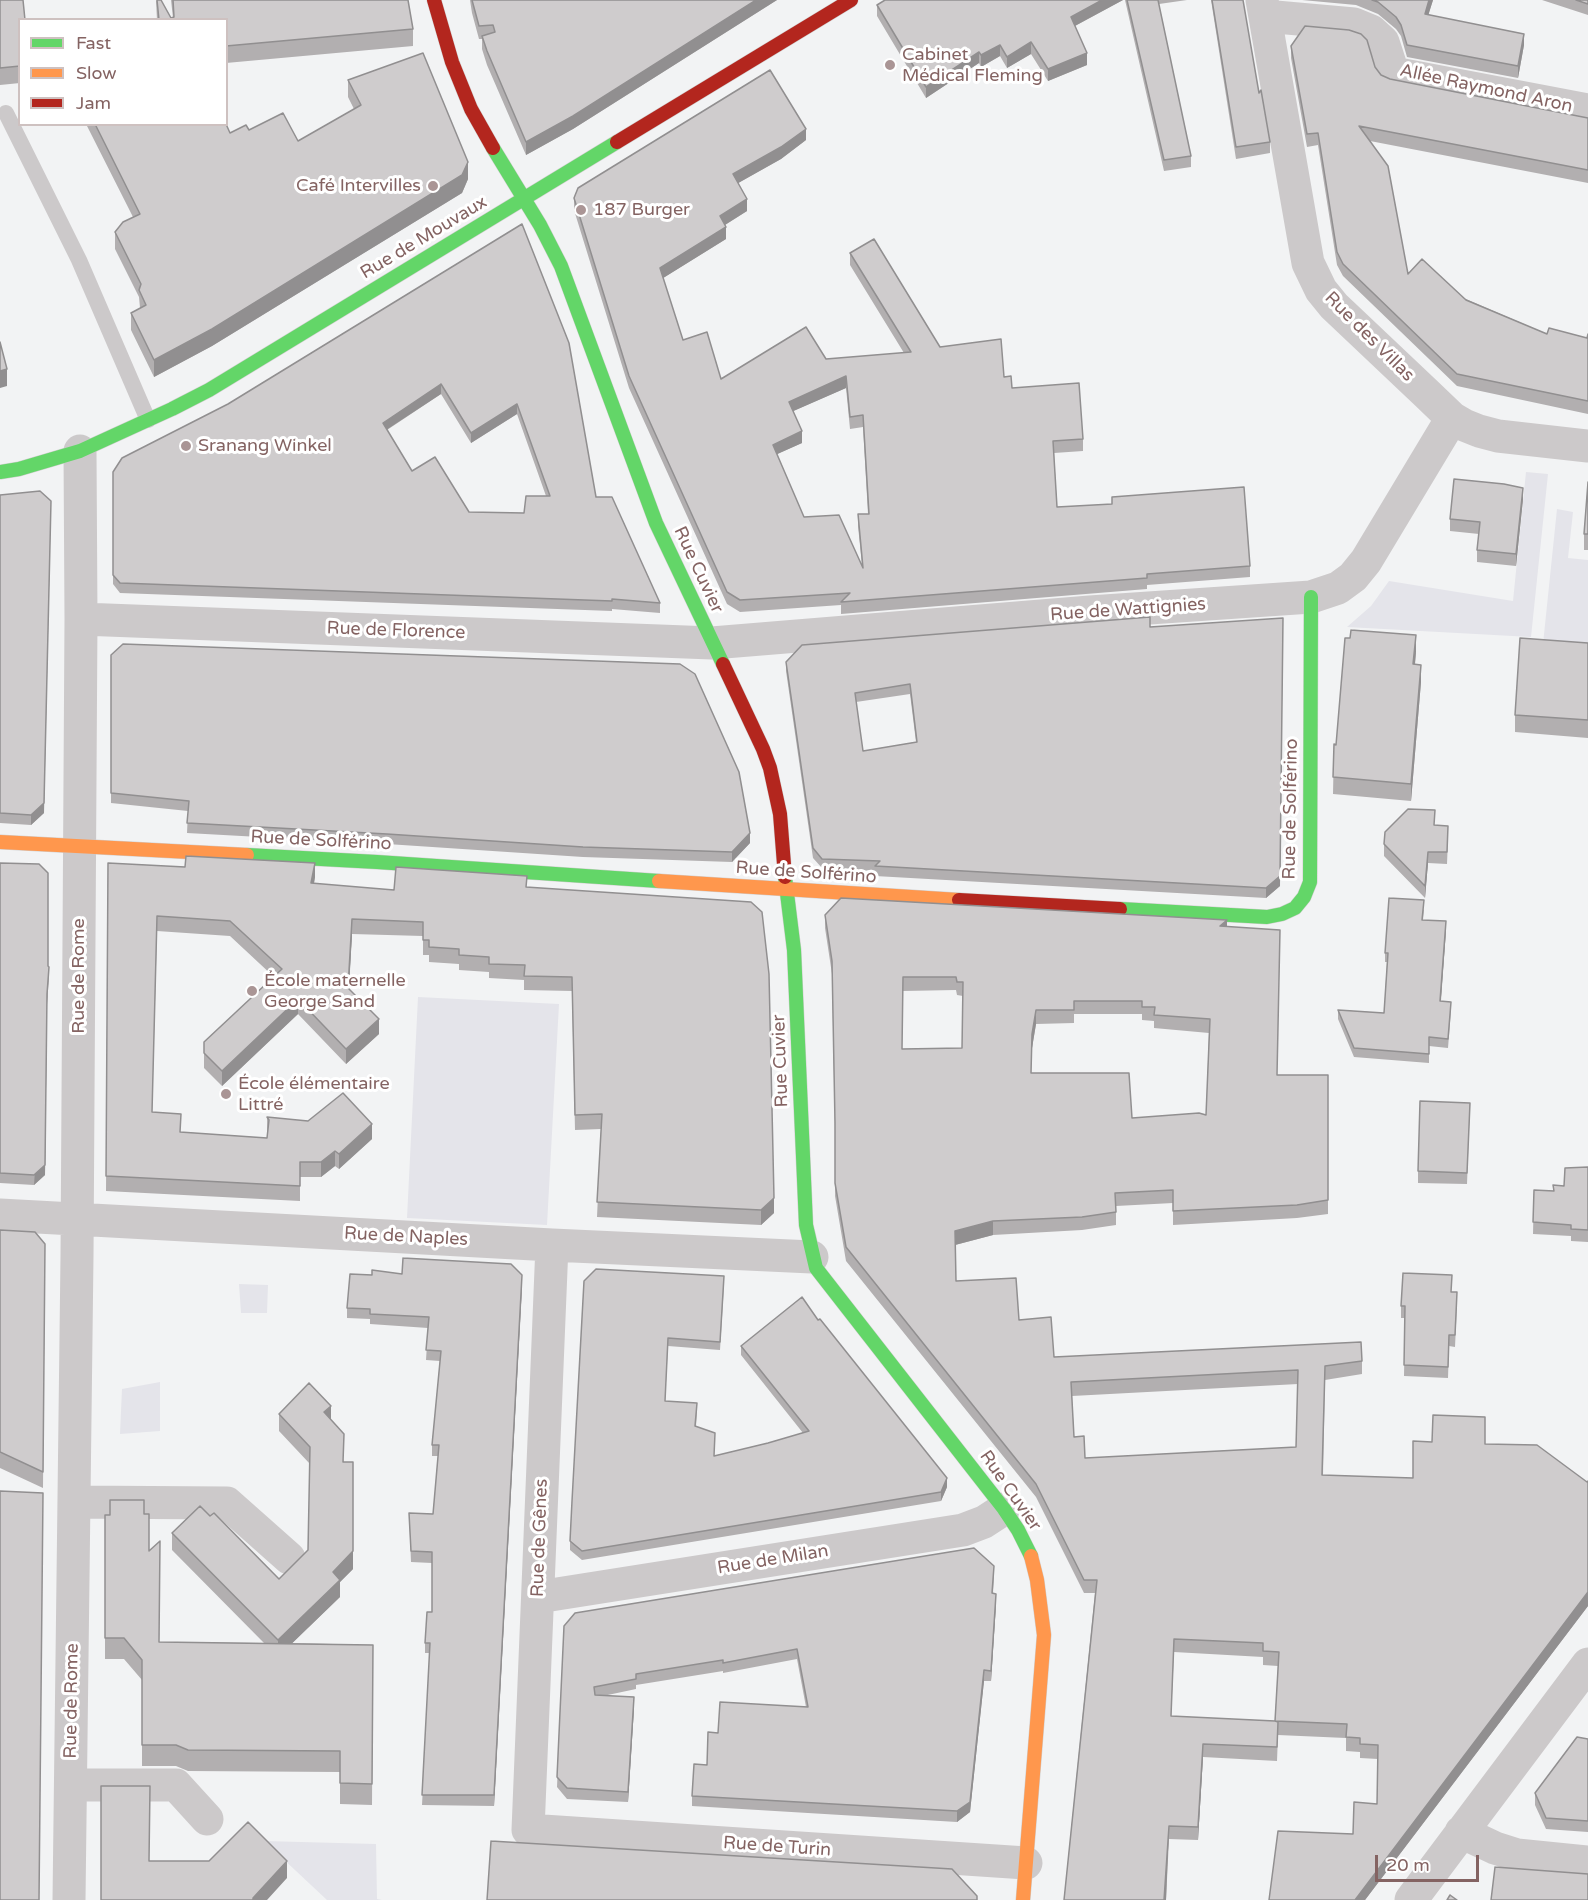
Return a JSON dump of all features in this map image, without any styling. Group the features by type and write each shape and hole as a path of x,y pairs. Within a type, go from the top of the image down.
{"street":[{"name":"Rue Cuvier","path":"434,0 452,62 471,108 540,225 561,266 656,523 770,768 780,814 796,982 806,1225 816,1268 1004,1509 1030,1554 1037,1580 1044,1635 1023,1900"},
{"name":"Rue de Mouvaux","path":"0,472 19,469 80,451 209,390 851,0"},
{"name":"Allée Raymond Aron","path":"1264,8 1354,24 1371,31 1383,42 1393,73 1588,110"},
{"name":"Rue des Villas","path":"1264,8 1308,263 1314,278 1334,306 1452,418 1479,431 1498,436 1588,446"},
{"name":"Rue de Wattignies","path":"712,643 1078,613 1311,597 1338,588 1353,577 1366,561 1452,418"},
{"name":"Rue de Rome","path":"69,1900 77,1219 66,846 81,619 80,451"},
{"name":"Rue de Solférino","path":"0,842 376,862 786,890 1256,917 1282,914 1295,908 1304,897 1310,882 1311,597"},
{"name":"Rue de Florence","path":"81,619 712,643"},
{"name":"Rue de Naples","path":"0,1215 812,1257"},
{"name":"Rue de Gênes","path":"528,1830 552,1245"},
{"path":"74,1502 227,1503 289,1558"},
{"name":"Rue de Milan","path":"538,1597 963,1530 984,1522 1004,1509"},
{"path":"1411,1900 1588,1664"},
{"path":"71,1785 176,1785 207,1819"},
{"name":"Rue de Turin","path":"528,1830 1026,1863"},
{"path":"1461,1832 1495,1848 1517,1855 1588,1862"}],"lane":[{"path":"6,113 79,260 148,420"}],"shaded area":[{"path":"1526,472 1548,474 1531,637 1347,627 1371,606 1389,581 1513,601"},
{"path":"1557,509 1573,512 1568,558 1588,560 1588,649 1543,644"},
{"path":"418,997 559,1004 547,1225 407,1218"},
{"path":"239,1284 268,1285 267,1313 241,1313"},
{"path":"160,1382 160,1431 120,1434 122,1389"},
{"path":"264,1841 376,1844 377,1899 382,1900 327,1900"}],"building":[{"path":"0,0 23,0 25,18 18,18 18,66 0,68"},
{"path":"157,0 161,0 171,18 159,18"},
{"path":"173,0 408,0 413,29 228,46 228,18 171,18 174,17"},
{"path":"472,0 756,0 573,116 526,142 482,36 495,32 493,25 479,26"},
{"path":"885,0 1102,0 1071,17 1087,53 1048,69 1031,42 1007,57 1000,45 981,55 979,52 926,87 877,5"},
{"path":"1127,0 1158,0 1191,156 1164,160"},
{"path":"1212,0 1243,0 1270,142 1236,147"},
{"path":"1372,0 1429,0 1425,14 1524,34 1518,66 1407,45 1396,17 1378,2"},
{"path":"1576,0 1588,0 1588,4"},
{"path":"1305,26 1349,30 1361,34 1367,40 1375,67 1381,75 1390,79 1588,118 1588,170 1359,126 1388,166 1408,274 1422,259 1466,300 1547,334 1549,328 1587,338 1588,334 1588,401 1457,374 1343,264 1337,252 1318,133 1307,134 1291,46"},
{"path":"423,53 468,162 462,175 212,329 154,360 131,313 146,305 139,290 141,284 115,232 123,222 140,214 96,126 227,126 230,133 246,125 249,130 283,113 298,141 361,105 348,80"},
{"path":"770,70 806,129 781,147 733,174 747,199 720,216 726,227 660,268 683,340 707,332 721,379 806,327 826,359 911,352 850,253 874,239 940,347 1001,339 1004,377 1011,376 1012,388 1079,383 1083,439 1053,441 1057,507 1112,504 1112,497 1244,487 1250,566 1147,574 1147,578 841,602 850,593 740,600 727,592 629,376 574,198 578,188","holes":["846,376 850,417 863,415 869,514 858,514 863,568 839,515 804,517 773,445 802,431 789,402"]},
{"path":"522,224 569,343 596,497 612,497 660,603 612,599 612,601 120,583 113,575 113,472 122,458 228,404","holes":["441,384 471,433 517,404 550,496 526,496 524,513 469,512 435,457 412,471 383,423"]},
{"path":"0,342 7,369 0,371"},
{"path":"1454,479 1523,488 1516,554 1477,550 1480,522 1450,519"},
{"path":"1588,482 1588,534 1584,534"},
{"path":"40,491 51,501 44,803 31,815 0,813 0,495"},
{"path":"1150,617 1150,627 1283,618 1280,876 1266,888 875,866 880,861 822,859 813,848 786,662 802,645","holes":["910,684 917,742 863,751 855,693"]},
{"path":"1351,630 1416,635 1413,664 1421,665 1411,784 1333,777 1334,744 1336,745 1345,638 1350,638"},
{"path":"1520,638 1588,643 1588,720 1515,715"},
{"path":"123,644 680,664 695,674 739,772 750,833 732,852 583,847 187,823 189,801 111,793 111,655"},
{"path":"1408,809 1435,810 1434,825 1448,826 1447,852 1428,852 1425,886 1384,844 1385,832"},
{"path":"186,856 315,863 311,883 394,890 396,867 527,876 526,887 751,902 762,912 769,974 774,1198 761,1210 597,1202 602,1114 575,1115 572,977 524,976 525,965 489,964 489,957 459,955 459,949 429,947 429,940 423,940 423,922 352,919 348,988 379,1019 346,1049 298,999 222,1071 204,1053 204,1042 282,969 230,921 157,916 152,1112 181,1114 180,1132 267,1138 269,1120 267,1117 308,1121 343,1093 372,1124 339,1154 335,1151 321,1162 300,1162 300,1186 106,1176 108,863 185,867"},
{"path":"0,863 39,864 48,873 49,967 45,1165 34,1175 0,1173"},
{"path":"841,898 1227,920 1220,926 1280,930 1277,1075 1328,1075 1328,1200 1297,1205 1173,1211 1173,1190 1115,1193 1116,1212 1082,1217 993,1221 955,1231 956,1281 1016,1278 1019,1320 1051,1317 1054,1357 1361,1342 1362,1361 1325,1366 1322,1475 1413,1478 1413,1441 1432,1442 1433,1415 1485,1417 1485,1444 1537,1445 1588,1481 1588,1592 1355,1900 1269,1900 1278,1831 1353,1834 1354,1802 1377,1804 1378,1745 1360,1744 1360,1738 1346,1737 1347,1724 1275,1721 1278,1722 1277,1747 1203,1744 1198,1827 1169,1826 1164,1900 1064,1900 1097,1580 1084,1580 1036,1484 846,1247 835,1183 832,961 825,915","holes":["903,977 956,977 957,982 963,982 962,1048 902,1049","1074,1001 1142,1001 1142,1007 1155,1007 1154,1015 1210,1019 1206,1115 1199,1113 1132,1118 1129,1073 1031,1073 1032,1034 1036,1010 1074,1010","1298,1370 1296,1447 1085,1458 1084,1436 1074,1437 1071,1382","1174,1639 1263,1643 1263,1651 1279,1652 1275,1721 1171,1716"]},
{"path":"1389,898 1424,900 1422,920 1446,921 1440,1001 1451,1002 1448,1039 1429,1037 1429,1054 1354,1048 1338,1010 1384,1013"},
{"path":"1420,1101 1470,1103 1467,1173 1418,1171"},
{"path":"1588,1167 1588,1230 1571,1229 1571,1225 1533,1222 1534,1190 1554,1191 1553,1185 1564,1186 1565,1168"},
{"path":"0,1230 35,1232 45,1244 43,1472 0,1452"},
{"path":"403,1258 511,1264 522,1275 494,1795 422,1795 430,1643 425,1643 427,1612 432,1612 432,1552 411,1551 409,1513 433,1514 439,1445 432,1445 441,1351 426,1350 429,1317 370,1314 370,1309 347,1308 350,1274 372,1275 372,1270 402,1274"},
{"path":"596,1269 724,1276 720,1342 668,1338 665,1401 697,1403 695,1426 715,1433 714,1456 809,1431 741,1346 802,1297 818,1320 820,1319 947,1478 941,1492 582,1551 570,1541 584,1281"},
{"path":"1403,1273 1452,1275 1451,1292 1457,1292 1455,1335 1449,1335 1448,1367 1404,1365 1405,1306 1401,1306"},
{"path":"309,1383 331,1406 324,1412 344,1434 343,1462 353,1462 353,1551 333,1572 340,1580 278,1640 172,1533 200,1506 210,1516 214,1513 279,1579 308,1550 310,1447 279,1414"},
{"path":"0,1491 43,1493 39,1900 0,1900"},
{"path":"110,1500 144,1500 144,1514 149,1514 149,1551 160,1541 159,1642 373,1645 372,1784 340,1783 340,1751 188,1750 176,1745 142,1745 142,1660 124,1638 105,1638 105,1515 110,1515"},
{"path":"974,1548 994,1566 992,1593 996,1594 991,1671 984,1670 970,1802 957,1811 692,1796 694,1764 707,1765 708,1732 718,1733 720,1702 808,1707 797,1649 723,1663 723,1660 636,1674 636,1679 594,1687 595,1695 634,1697 628,1792 567,1788 557,1777 564,1626 575,1613"},
{"path":"1577,1737 1588,1739 1588,1821 1546,1818 1535,1793"},
{"path":"101,1786 150,1786 149,1861 209,1861 248,1822 287,1861 253,1900 101,1900"},
{"path":"491,1841 952,1869 977,1896 977,1900 487,1900"},
{"path":"1495,1867 1588,1874 1588,1900 1491,1900"},
{"path":"1450,1895 1457,1900 1447,1900"}],"traffic: fast":[{"path":"0,472 19,469 80,451 209,390 617,142"},
{"path":"493,148 540,225 561,266 656,523 723,664"},
{"path":"1120,909 1267,917 1295,908 1304,897 1310,882 1311,597"},
{"path":"247,855 659,881"},
{"path":"785,877 794,950 806,1225 816,1268 1004,1509 1031,1556"}],"traffic: slow":[{"path":"0,842 247,855"},
{"path":"659,881 959,900"},
{"path":"1023,1900 1044,1635 1037,1580 1031,1556"}],"traffic: jam":[{"path":"434,0 452,62 471,109 493,148"},
{"path":"617,142 851,0"},
{"path":"723,664 770,768 780,814 785,877"},
{"path":"959,900 1120,909"}],"place":[{"name":"Cabinet Médical Fleming","path":"890,65"},
{"name":"Café Intervilles","path":"433,186"},
{"name":"187 Burger","path":"581,210"},
{"name":"Sranang Winkel","path":"186,446"},
{"name":"École maternelle George Sand","path":"252,991"},
{"name":"École élémentaire Littré","path":"226,1094"}]}
